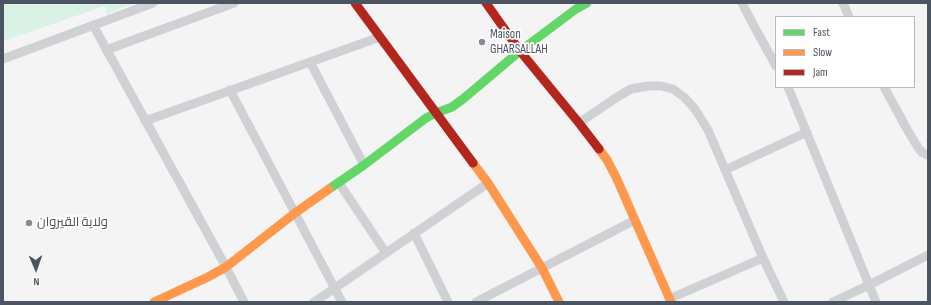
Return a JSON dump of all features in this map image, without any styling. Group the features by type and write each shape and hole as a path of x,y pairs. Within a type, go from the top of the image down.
{"street":[{"path":"3,59 154,3"},
{"path":"106,50 234,3"},
{"path":"355,3 488,183 542,268 559,302"},
{"path":"486,3 520,51 607,160 636,220 670,300 763,258"},
{"path":"154,302 226,267 295,213 364,165 426,118 452,107 520,51 576,9 587,3"},
{"path":"742,3 775,64"},
{"path":"843,3 849,16"},
{"path":"93,25 244,302"},
{"path":"145,121 380,37"},
{"path":"310,62 364,165"},
{"path":"579,123 614,99 631,90 648,86 661,86 673,89 685,98 695,109 708,130 763,258 784,302"},
{"path":"792,88 807,132 876,302"},
{"path":"885,88 919,149 928,155"},
{"path":"230,90 342,302"},
{"path":"725,170 807,132"},
{"path":"339,183 386,253"},
{"path":"314,302 488,183"},
{"path":"476,302 636,220"},
{"path":"414,233 448,302"},
{"path":"833,302 928,255"}],"green space":[{"path":"3,3 135,3 107,14 105,6 3,41"}],"traffic: fast":[{"path":"329,189 364,165 426,118 452,107 520,51 576,9 587,3"}],"traffic: slow":[{"path":"599,149 616,177 671,302"},
{"path":"473,163 488,183 542,268 559,302"},
{"path":"154,302 226,267 295,213 329,189"}],"traffic: jam":[{"path":"355,3 473,163"},
{"path":"486,3 520,51 599,149"}],"place":[{"name":"Maison GHARSALLAH","path":"482,42"},
{"name":"ولاية القيروان","path":"29,223"}]}
